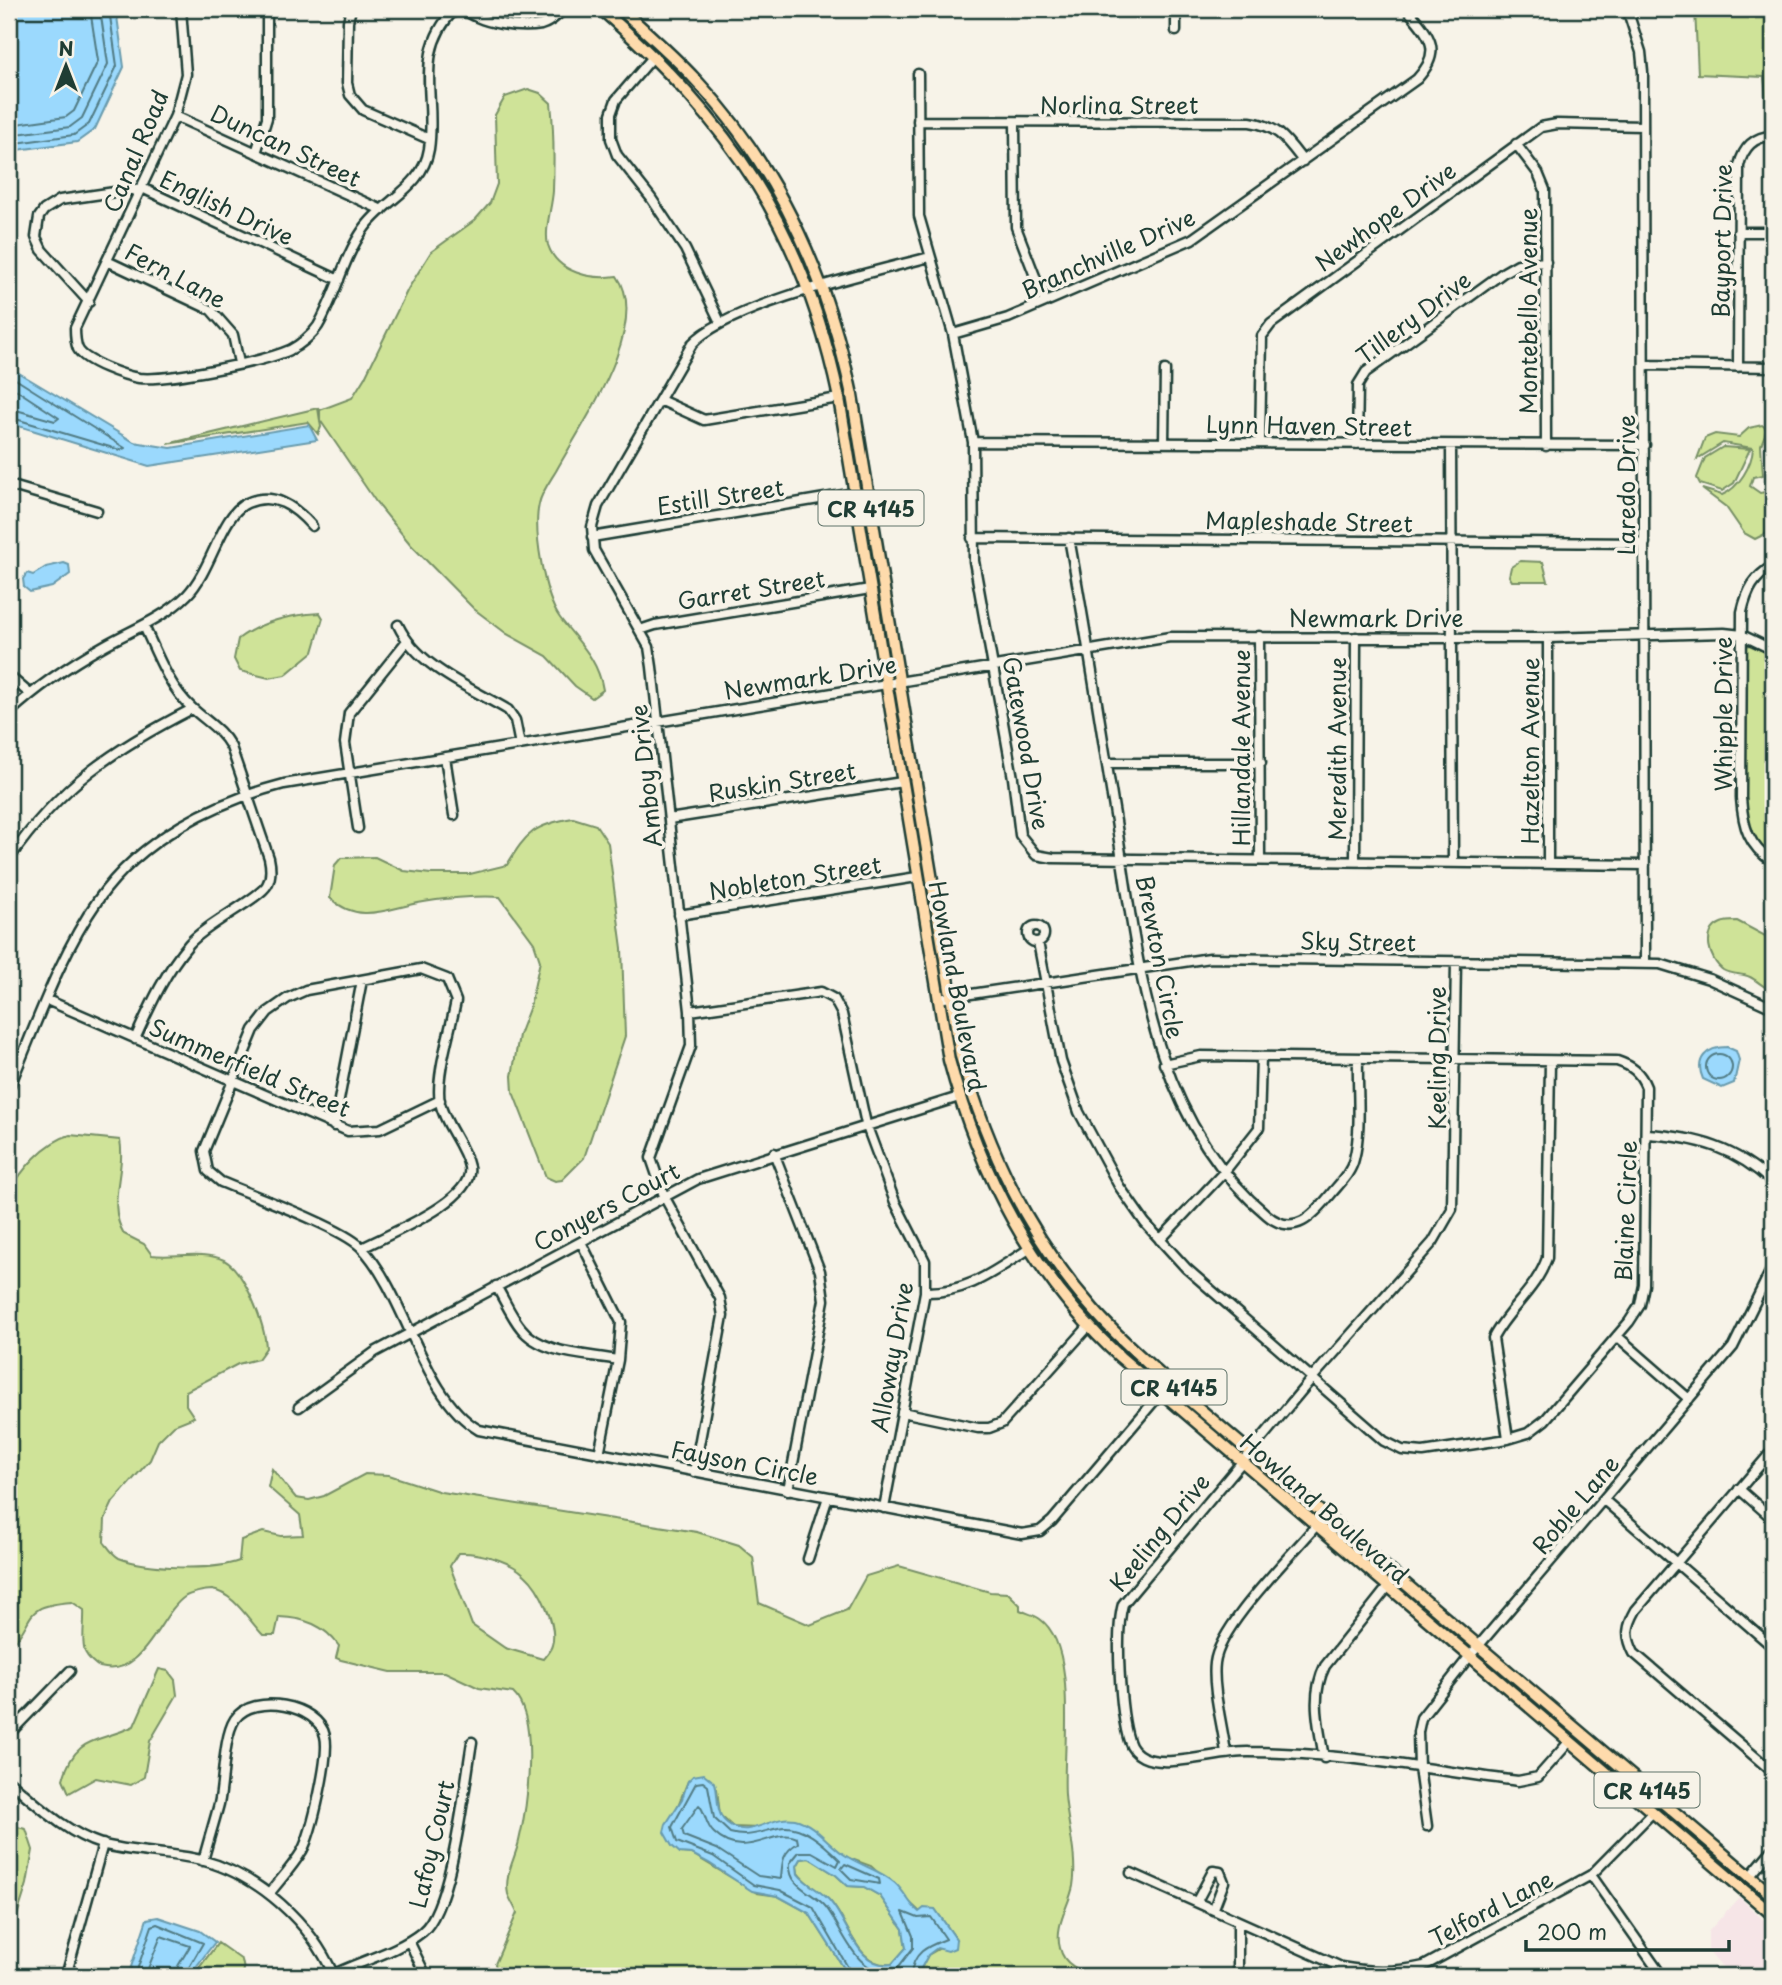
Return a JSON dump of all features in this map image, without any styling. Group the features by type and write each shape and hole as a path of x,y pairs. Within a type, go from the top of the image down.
{"main road":[{"name":"Howland Boulevard","path":"601,9 653,57 710,116 748,166 781,223 810,290 824,332 839,398 937,999 959,1097 979,1154 1029,1249 1088,1328 1161,1394 1773,1915"},
{"name":"Howland Boulevard","path":"621,9 695,78 753,149 794,218 824,286 842,345 852,394 951,997 972,1093 1001,1172 1042,1242 1093,1310 1169,1383 1773,1896"},
{"path":"1074,1309 1093,1310"},
{"path":"1088,1328 1114,1331"},
{"path":"1725,1875 1750,1876"}],"street":[{"name":"Canal Road","path":"181,9 186,74 175,116 75,328 79,350 115,371 142,378 171,377 276,355 301,343 317,327 363,230 417,178 424,165 429,139 429,55 441,24 455,9"},
{"path":"256,153 267,118 267,9"},
{"path":"351,9 348,20 347,83 350,95 363,110 429,139"},
{"path":"464,9 472,17 487,22 540,25 554,19 564,9"},
{"path":"1176,9 1176,31"},
{"name":"Branchville Drive","path":"953,334 1045,302 1192,239 1303,162 1417,79 1428,67 1433,53 1431,43 1406,9"},
{"name":"Laredo Drive","path":"1627,9 1641,52 1645,445 1645,963"},
{"path":"653,57 616,100 611,114 611,139 617,155 651,198 685,249 720,322"},
{"name":"Gatewood Drive","path":"918,74 919,216 953,334 973,442 972,538 1020,835 1026,846 1036,855 1053,859 1645,865"},
{"name":"Duncan Street","path":"175,116 382,210"},
{"name":"Norlina Street","path":"918,121 1259,123 1280,131 1303,162"},
{"path":"1015,122 1016,227 1045,302"},
{"name":"Newhope Drive","path":"1260,443 1262,336 1271,324 1541,127 1557,124 1642,126"},
{"name":"Bayport Drive","path":"1738,367 1739,166 1742,152 1753,142 1773,136"},
{"name":"Montebello Avenue","path":"1516,144 1538,173 1545,190 1546,446"},
{"name":"English Drive","path":"89,302 42,250 36,237 38,217 44,209 60,200 142,188 339,280"},
{"path":"1738,232 1773,232"},
{"path":"592,537 598,506 692,344 703,332 720,322 810,290 930,257"},
{"name":"Fern Lane","path":"107,261 211,310 233,335 239,363"},
{"name":"Tillery Drive","path":"1357,444 1358,385 1366,372 1504,272 1518,264 1546,262"},
{"path":"1644,365 1773,367"},
{"path":"1164,443 1166,370"},
{"path":"660,400 704,420 839,398"},
{"name":"Lynn Haven Street","path":"973,442 1645,445"},
{"path":"1451,446 1453,863"},
{"path":"9,485 97,511"},
{"name":"Estill Street","path":"592,537 855,493"},
{"path":"9,713 30,694 72,665 174,608 191,592 216,552 227,521 247,503 275,499 297,510 312,526"},
{"name":"Amboy Drive","path":"592,537 598,561 649,647 690,1011 691,1046 651,1158 664,1196 720,1298 723,1316 694,1472"},
{"name":"Mapleshade Street","path":"972,538 1645,543"},
{"name":"Brewton Circle","path":"1069,538 1148,1013 1164,1064 1190,1118 1225,1171 1268,1216 1281,1224 1294,1225 1307,1221 1351,1170 1357,1141 1358,1059"},
{"name":"Whipple Drive","path":"1773,566 1755,579 1746,593 1741,635 1742,822 1757,851 1773,862"},
{"name":"Garret Street","path":"640,630 655,625 870,589"},
{"path":"398,625 406,642 431,665 508,710 515,720 520,745"},
{"path":"135,1039 166,975 190,942 210,924 267,886 271,873 269,858 248,793 223,733 192,709 171,681 144,626"},
{"name":"Newmark Drive","path":"9,1088 77,936 98,900 116,878 181,825 248,793 348,772 1170,637 1548,638 1645,633 1741,635 1773,650"},
{"name":"Hillandale Avenue","path":"1259,636 1260,860"},
{"name":"Meredith Avenue","path":"1355,861 1356,636"},
{"name":"Hazelton Avenue","path":"1548,638 1548,864"},
{"path":"358,828 345,736 349,713 406,642"},
{"path":"9,676 30,694"},
{"path":"9,859 53,802 100,761 192,709"},
{"path":"445,757 454,815"},
{"path":"1107,763 1261,763"},
{"name":"Ruskin Street","path":"669,819 902,782"},
{"name":"Nobleton Street","path":"679,915 917,877"},
{"name":"Blaine Circle","path":"1038,942 1061,1061 1079,1112 1119,1186 1185,1268 1384,1441 1402,1450 1423,1452 1508,1440 1528,1433 1545,1420 1640,1305 1644,1285 1646,1087 1641,1075 1630,1065 1617,1061 1201,1056 1164,1064"},
{"name":"Sky Street","path":"937,999 1210,958 1645,963 1674,968 1709,979 1773,1008"},
{"name":"Keeling Drive","path":"1456,962 1452,1209 1433,1242 1313,1377 1133,1589 1118,1621 1126,1726 1135,1751 1152,1760 1247,1752 1324,1758 1518,1781 1531,1779 1546,1771 1570,1741"},
{"name":"Fayson Circle","path":"362,1248 447,1203 460,1193 469,1179 468,1167 445,1119 440,1100 456,1001 447,979 421,969 306,990 268,1012 254,1030 204,1151 208,1171 221,1182 337,1232 362,1248 452,1409 465,1422 496,1435 1022,1534 1040,1531 1052,1521 1161,1394"},
{"path":"334,1126 362,980"},
{"name":"Alloway Drive","path":"690,1011 821,992 834,999 842,1014 866,1124 895,1202 925,1261 925,1292 884,1508"},
{"name":"Summerfield Street","path":"47,1000 334,1126 361,1132 380,1129 440,1100"},
{"path":"1160,1240 1225,1171 1259,1128 1261,1057"},
{"path":"1508,1440 1493,1338 1500,1325 1540,1277 1547,1258 1550,1061"},
{"name":"Conyers Court","path":"299,1407 375,1352 698,1179 866,1124 959,1097"},
{"path":"1647,1134 1703,1141 1729,1150 1754,1165 1773,1183"},
{"path":"774,1153 820,1271 824,1291 788,1490"},
{"path":"580,1242 621,1322 618,1360 599,1454"},
{"path":"925,1292 965,1288 1029,1249"},
{"name":"Roble Lane","path":"1427,1826 1419,1769 1418,1732 1421,1718 1469,1657 1732,1347 1773,1266"},
{"path":"496,1286 530,1338 555,1348 618,1360"},
{"path":"902,1412 978,1427 989,1428 1002,1423 1088,1328"},
{"path":"1617,1336 1689,1399"},
{"path":"1773,1450 1636,1610 1627,1626 1628,1640 1634,1653 1773,1772"},
{"path":"1740,1489 1773,1519"},
{"path":"808,1559 828,1497"},
{"path":"1604,1500 1773,1647"},
{"path":"1226,1753 1214,1665 1218,1649 1230,1627 1315,1527"},
{"path":"1324,1758 1315,1695 1318,1680 1325,1666 1387,1588"},
{"path":"9,1734 70,1671"},
{"path":"203,1861 219,1803 235,1720 246,1709 258,1705 305,1711 318,1722 326,1736 321,1780 311,1827 302,1851 269,1894"},
{"name":"Lafoy Court","path":"333,1976 409,1941 432,1923 440,1906 472,1742"},
{"path":"9,1781 69,1827 103,1844 203,1861 269,1894 307,1933 333,1976"},
{"name":"Telford Lane","path":"1131,1873 1214,1908 1340,1967 1378,1973 1424,1966 1591,1875 1651,1813"},
{"path":"66,1976 103,1844"},
{"path":"1750,1876 1773,1849"},
{"path":"1197,1901 1213,1871 1220,1872 1224,1882 1214,1908"},
{"path":"1591,1875 1662,1976"},
{"path":"1238,1921 1238,1976"},
{"path":"409,1941 426,1976"},
{"path":"1424,1966 1429,1976"},
{"path":"1338,1976 1340,1967"}],"shaded area":[{"path":"1739,1897 1773,1929 1773,1976 1730,1976 1708,1950 1708,1932"}],"green space":[{"path":"1695,9 1773,9 1773,125 1769,125 1764,77 1698,74"},
{"path":"528,89 540,93 551,103 553,180 548,245 553,255 567,268 597,277 617,276 625,297 626,321 620,348 596,402 544,491 538,515 541,562 549,595 560,618 597,669 600,679 603,690 592,698 575,686 547,656 507,634 474,609 411,545 376,502 320,420 320,410 352,398 408,289 431,252 475,220 490,203 497,184 495,115 505,97"},
{"path":"318,408 321,427 318,434 308,422 167,444"},
{"path":"1762,425 1767,429 1761,445 1763,475 1753,477 1750,486 1760,493 1765,492 1769,485 1773,488 1771,531 1755,539 1744,533 1726,507 1702,489 1722,495 1728,492 1739,482 1747,468 1753,448 1723,443 1697,459 1705,438 1715,434 1739,437 1749,428"},
{"path":"1723,447 1750,449 1734,483 1722,491 1700,484 1697,478 1705,458"},
{"path":"1520,561 1543,562 1548,581 1512,581 1509,576 1511,567"},
{"path":"320,613 323,618 313,652 285,675 269,678 240,671 234,659 238,639 277,620"},
{"path":"1749,645 1773,655 1773,857 1756,841 1746,813 1746,647"},
{"path":"573,818 596,825 608,843 622,948 625,1036 584,1158 562,1180 555,1181 546,1177 513,1092 512,1076 519,1035 530,1006 540,961 534,943 500,897 436,900 372,913 351,911 330,898 335,865 341,858 375,857 404,871 470,874 507,865 526,837 540,827"},
{"path":"1737,921 1773,940 1773,991 1750,977 1723,970 1714,960 1709,946 1711,932 1721,923"},
{"path":"70,1135 120,1140 121,1164 116,1200 119,1223 124,1234 144,1244 152,1255 207,1255 224,1260 232,1266 246,1287 258,1313 265,1338 266,1348 258,1359 238,1364 186,1391 186,1405 194,1417 174,1425 158,1441 150,1460 113,1502 105,1519 104,1542 117,1557 146,1565 213,1566 239,1561 241,1540 263,1532 281,1536 303,1535 300,1515 268,1487 272,1469 296,1498 309,1500 324,1496 365,1474 389,1475 441,1492 697,1532 739,1545 753,1557 759,1603 810,1625 847,1610 866,1576 899,1566 990,1592 1008,1593 1020,1605 1020,1610 1040,1619 1052,1633 1060,1652 1066,1701 1065,1795 1074,1875 1071,1894 1060,1924 1059,1940 1062,1954 1069,1963 1096,1976 917,1976 928,1955 956,1939 935,1909 920,1912 871,1866 846,1857 810,1827 769,1823 759,1828 733,1827 720,1815 717,1789 688,1781 677,1808 680,1853 692,1854 757,1893 778,1896 809,1913 849,1976 499,1976 495,1964 517,1913 508,1894 507,1880 522,1826 528,1786 529,1742 526,1722 521,1705 513,1693 479,1688 445,1672 391,1672 341,1660 336,1658 339,1646 327,1633 313,1624 297,1619 279,1617 275,1635 263,1635 234,1602 212,1590 186,1596 176,1604 140,1654 129,1663 116,1668 100,1667 86,1654 83,1642 84,1610 72,1602 43,1607 36,1611 9,1648 9,1193 35,1158","holes":["458,1553 493,1558 511,1565 531,1581 546,1608 552,1628 551,1647 543,1659 505,1648 472,1625 450,1566"]},
{"path":"159,1669 168,1671 175,1680 177,1695 150,1741 144,1777 131,1785 96,1778 69,1793 63,1779 75,1754 90,1742 134,1726"},
{"path":"9,1825 26,1829 33,1850 27,1884 9,1941 17,1900 15,1866 9,1862"},
{"path":"809,1858 848,1886 864,1887 880,1896 903,1929 906,1948 892,1964 879,1963 869,1958 854,1940 834,1906 798,1873 797,1866 801,1859"},
{"path":"218,1943 242,1960 244,1970 241,1976 193,1976"}],"water":[{"path":"9,9 116,9 124,67 95,129 77,142 9,151"},
{"path":"9,367 134,442 171,448 309,425 317,440 149,466 9,423"},
{"path":"64,563 69,565 70,574 52,587 30,592 24,587 23,579 27,573 33,575 46,567"},
{"path":"1727,1047 1736,1051 1739,1060 1734,1083 1722,1088 1703,1079 1700,1066 1701,1060 1708,1052"},
{"path":"704,1774 715,1783 721,1815 727,1823 736,1828 752,1828 786,1818 810,1826 841,1853 895,1883 919,1912 924,1908 935,1909 956,1939 955,1948 948,1951 937,1948 928,1955 917,1976 849,1976 809,1913 778,1896 752,1891 709,1863 692,1854 680,1853 672,1846 664,1832 666,1824 693,1776","holes":["809,1858 848,1886 864,1887 880,1896 903,1929 906,1948 892,1964 879,1964 861,1951 834,1907 801,1878 797,1866 801,1859"]},
{"path":"158,1917 200,1931 215,1942 189,1976 128,1976 147,1919"}]}
